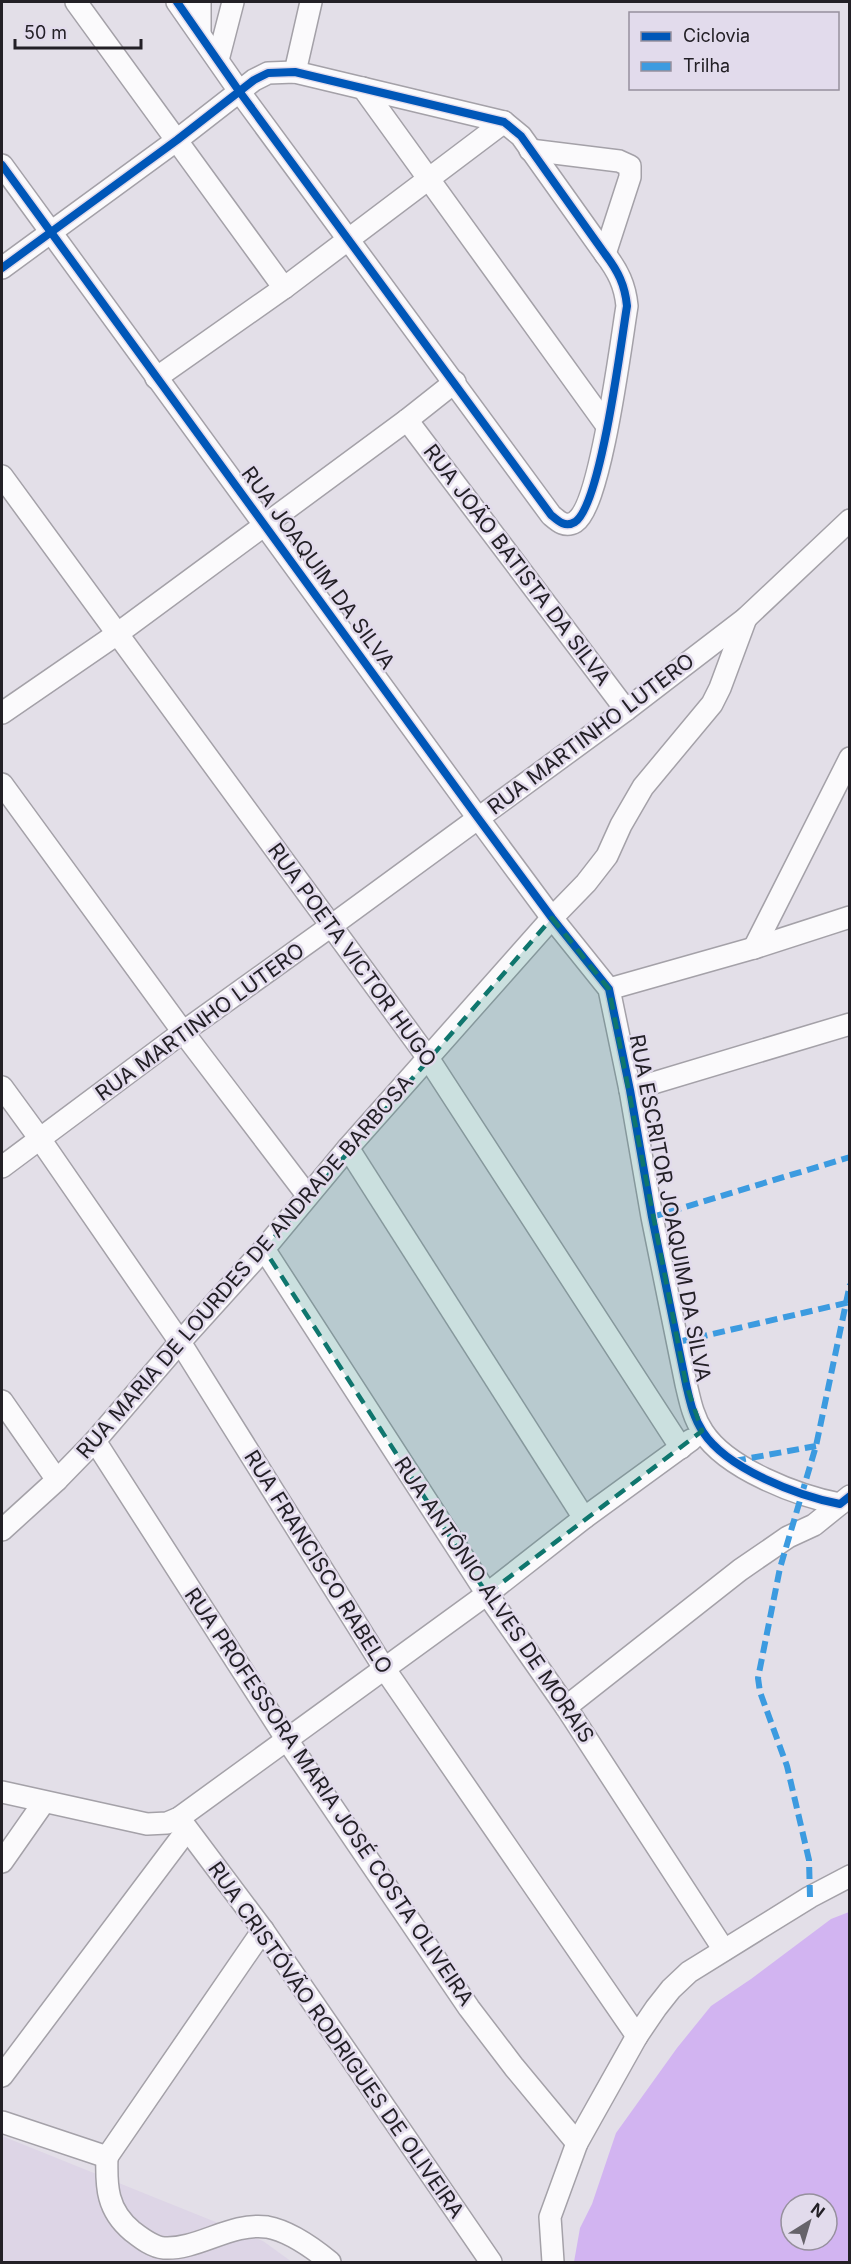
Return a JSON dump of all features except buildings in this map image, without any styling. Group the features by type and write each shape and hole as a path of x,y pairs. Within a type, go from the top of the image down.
{"street":[{"path":"76,2 284,288"},
{"path":"2,268 177,140 239,91 268,73 288,72 504,122 521,136 622,279 627,306 607,426 590,495 583,513 576,521 569,524 561,524 551,515 239,91 177,2"},
{"path":"200,2 200,32"},
{"path":"219,60 233,2"},
{"path":"288,72 311,2"},
{"path":"363,88 607,426"},
{"path":"156,378 284,288 504,122"},
{"path":"530,150 619,161 630,166 630,177 606,254"},
{"name":"RUA JOAQUIM DA SILVA","path":"2,165 478,818 552,918 609,989"},
{"path":"2,713 117,634 455,382"},
{"name":"RUA JOÃO BATISTA DA SILVA","path":"407,420 626,710"},
{"name":"RUA POETA VICTOR HUGO","path":"2,476 428,1058 681,1448"},
{"name":"RUA MARTINHO LUTERO","path":"2,1167 183,1032 626,710 746,618 849,520"},
{"name":"RUA MARIA DE LOURDES DE ANDRADE BARBOSA","path":"2,1530 96,1441 180,1342 264,1249 348,1148 552,918 586,883 607,856 621,825 643,787 712,704 746,618"},
{"path":"754,948 849,758"},
{"path":"2,784 183,1032 308,1195"},
{"path":"609,989 754,948 849,918"},
{"name":"RUA ESCRITOR JOAQUIM DA SILVA","path":"609,989 686,1384 692,1411 702,1431"},
{"path":"630,1090 849,1024"},
{"name":"RUA FRANCISCO RABELO","path":"2,1087 180,1342 384,1668 637,2037"},
{"path":"348,1148 584,1518"},
{"name":"RUA ANTÔNIO ALVES DE MORAIS","path":"264,1249 487,1594 566,1707 724,1950"},
{"path":"2,1401 57,1480"},
{"path":"2,2076 183,1824 286,1740 487,1594 584,1518 702,1431 712,1444 731,1461 823,1500 845,1500"},
{"name":"RUA PROFESSORA MARIA JOSÉ COSTA OLIVEIRA","path":"96,1441 286,1740 469,2007 514,2067 577,2143"},
{"path":"566,1707 740,1570 788,1537 814,1525 845,1500"},
{"path":"2,1792 147,1824 183,1824"},
{"path":"2,1862 44,1802"},
{"name":"RUA CRISTÓVÃO RODRIGUES DE OLIVEIRA","path":"183,1824 263,1930 491,2262"},
{"path":"553,2262 550,2217 577,2143 637,2037 671,1989 690,1972 724,1950 849,1876"},
{"path":"263,1930 107,2157 106,2186 112,2204 123,2223 145,2241 164,2248 184,2245 246,2227 267,2227 285,2233 330,2262"},
{"path":"2,2122 107,2157"}],"highlighted area":[{"path":"552,918 609,989 686,1384 702,1431 487,1594 264,1249"}],"shaded area":[{"path":"849,1912 849,2262 574,2262 580,2228 592,2204 616,2133 677,2048 711,2006 831,1919"},
{"path":"2,2136 263,2241 292,2262 2,2262"}],"marked path":[{"path":"652,1217 850,1157"},
{"path":"810,1897 809,1860 787,1766 760,1692 758,1678 780,1568 816,1446 850,1284"},
{"path":"678,1342 850,1302"},
{"path":"734,1461 816,1446"}],"cycle path":[{"path":"2,268 177,140 254,80 268,73 295,72 504,122 521,136 610,260 625,291 627,306 615,386 601,456 584,509 571,524 562,523 551,515 239,91 177,2"},
{"path":"2,165 478,818 552,918 609,989 690,1403 703,1432 729,1458 765,1479 804,1495 840,1504 850,1496"}]}
